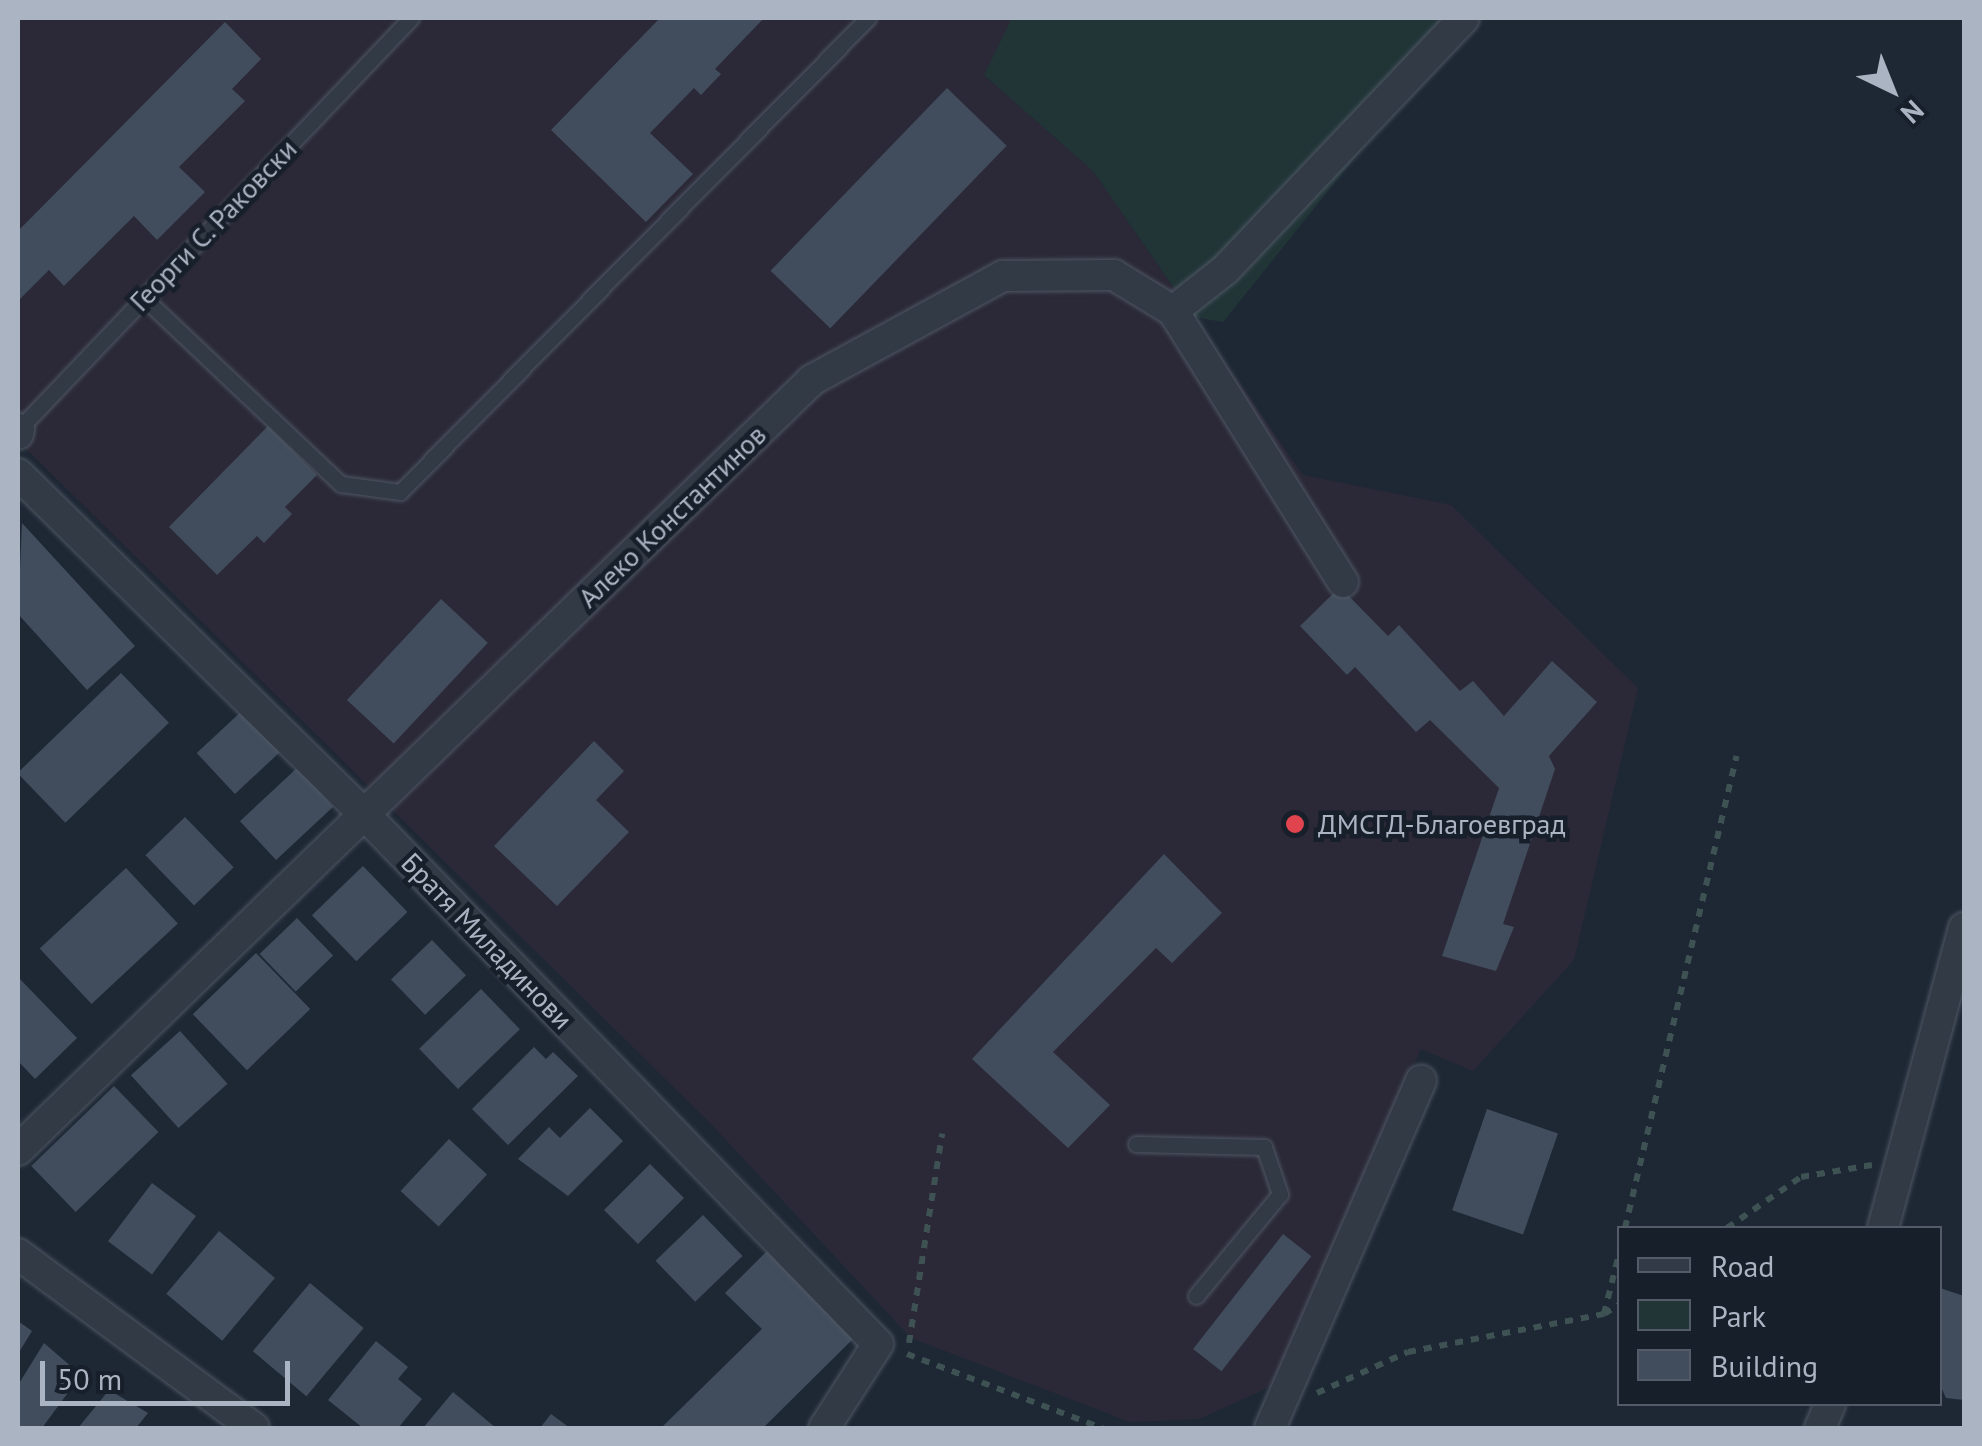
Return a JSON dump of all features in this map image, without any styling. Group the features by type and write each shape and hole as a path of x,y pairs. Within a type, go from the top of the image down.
{"street":[{"path":"1174,311 1225,270 1464,18"},
{"name":"Алеко Константинов","path":"18,1150 812,380 1003,276 1114,275 1174,311 1343,582"},
{"name":"Братя Миладинови","path":"18,474 364,814 891,1349"},
{"path":"1884,1226 1964,928"},
{"path":"1276,1415 1421,1080"},
{"path":"18,1254 254,1428"},
{"path":"824,1428 891,1349"}],"lane":[{"name":"Георги С. Раковски","path":"18,431 411,18"},
{"path":"144,298 341,484 400,492 868,18"},
{"path":"1136,1144 1264,1147 1280,1194 1196,1296"}],"path":[{"path":"1624,1226 1737,756"},
{"path":"942,1134 891,1349 1102,1428"},
{"path":"1730,1226 1801,1177 1902,1160"},
{"path":"1604,1314 1617,1262"},
{"path":"1276,1415 1408,1352 1604,1314 1617,1306"}],"shaded area":[{"path":"18,18 1013,18 984,75 1093,171 1303,475 1451,505 1638,688 1574,960 1473,1071 1421,1049 1272,1386 1199,1419 1130,1422 911,1338 711,1124 18,441"}],"green space":[{"path":"1012,18 1467,18 1223,322 1194,317 1093,171 984,75"}],"building":[{"path":"660,18 764,18 715,69 721,74 701,95 694,88 650,133 693,174 646,222 551,130"},
{"path":"225,22 261,59 232,89 245,101 179,167 205,192 157,240 134,216 64,286 49,270 20,299 18,231"},
{"path":"947,88 1007,146 830,328 771,271"},
{"path":"268,426 317,475 285,507 292,514 264,543 257,536 217,575 169,527"},
{"path":"22,523 135,646 87,690 18,614"},
{"path":"1340,587 1388,636 1399,625 1460,691 1473,681 1504,716 1552,661 1597,702 1549,756 1555,769 1503,924 1514,927 1496,971 1442,956 1499,788 1430,720 1416,732 1355,667 1347,675 1300,626"},
{"path":"441,599 488,643 394,744 347,700"},
{"path":"121,673 169,723 65,823 18,772"},
{"path":"245,708 283,749 235,794 197,753"},
{"path":"594,741 624,771 596,800 629,832 557,906 494,846"},
{"path":"297,768 333,807 276,860 240,821"},
{"path":"185,817 234,867 194,906 145,855"},
{"path":"1164,854 1222,913 1172,963 1156,948 1053,1052 1110,1105 1068,1148 972,1059"},
{"path":"363,866 407,912 356,961 312,915"},
{"path":"126,868 178,924 92,1004 40,948"},
{"path":"297,918 333,955 296,992 260,954"},
{"path":"432,940 466,975 425,1015 391,980"},
{"path":"256,953 310,1009 247,1070 193,1014"},
{"path":"18,977 77,1038 35,1079 18,1061"},
{"path":"481,989 520,1029 458,1089 419,1049"},
{"path":"180,1031 228,1084 178,1128 131,1075"},
{"path":"534,1047 546,1059 553,1052 578,1076 508,1145 472,1109"},
{"path":"114,1086 158,1132 76,1212 31,1166"},
{"path":"590,1108 623,1141 568,1196 518,1159 549,1127 560,1138"},
{"path":"1487,1109 1558,1133 1523,1235 1452,1210"},
{"path":"449,1139 487,1174 439,1226 401,1191"},
{"path":"650,1164 684,1198 638,1244 604,1210"},
{"path":"152,1183 196,1216 152,1274 108,1241"},
{"path":"703,1215 743,1256 695,1302 656,1261"},
{"path":"219,1231 275,1278 222,1341 166,1294"},
{"path":"1283,1234 1311,1256 1221,1371 1193,1349"},
{"path":"772,1246 859,1333 763,1428 661,1428 762,1329 725,1293"},
{"path":"310,1283 364,1328 306,1396 253,1351"},
{"path":"1942,1289 1964,1296 1964,1400 1946,1398 1942,1389"},
{"path":"18,1321 32,1331 18,1354"},
{"path":"376,1341 408,1367 398,1379 422,1399 398,1428 363,1428 328,1400"},
{"path":"44,1343 81,1375 42,1428 18,1428 18,1385"},
{"path":"109,1390 148,1413 136,1428 78,1428"},
{"path":"453,1392 496,1428 423,1428"},
{"path":"551,1414 570,1428 540,1428"}],"place":[{"name":"ДМСГД-Благоевград","path":"1295,824"}]}
